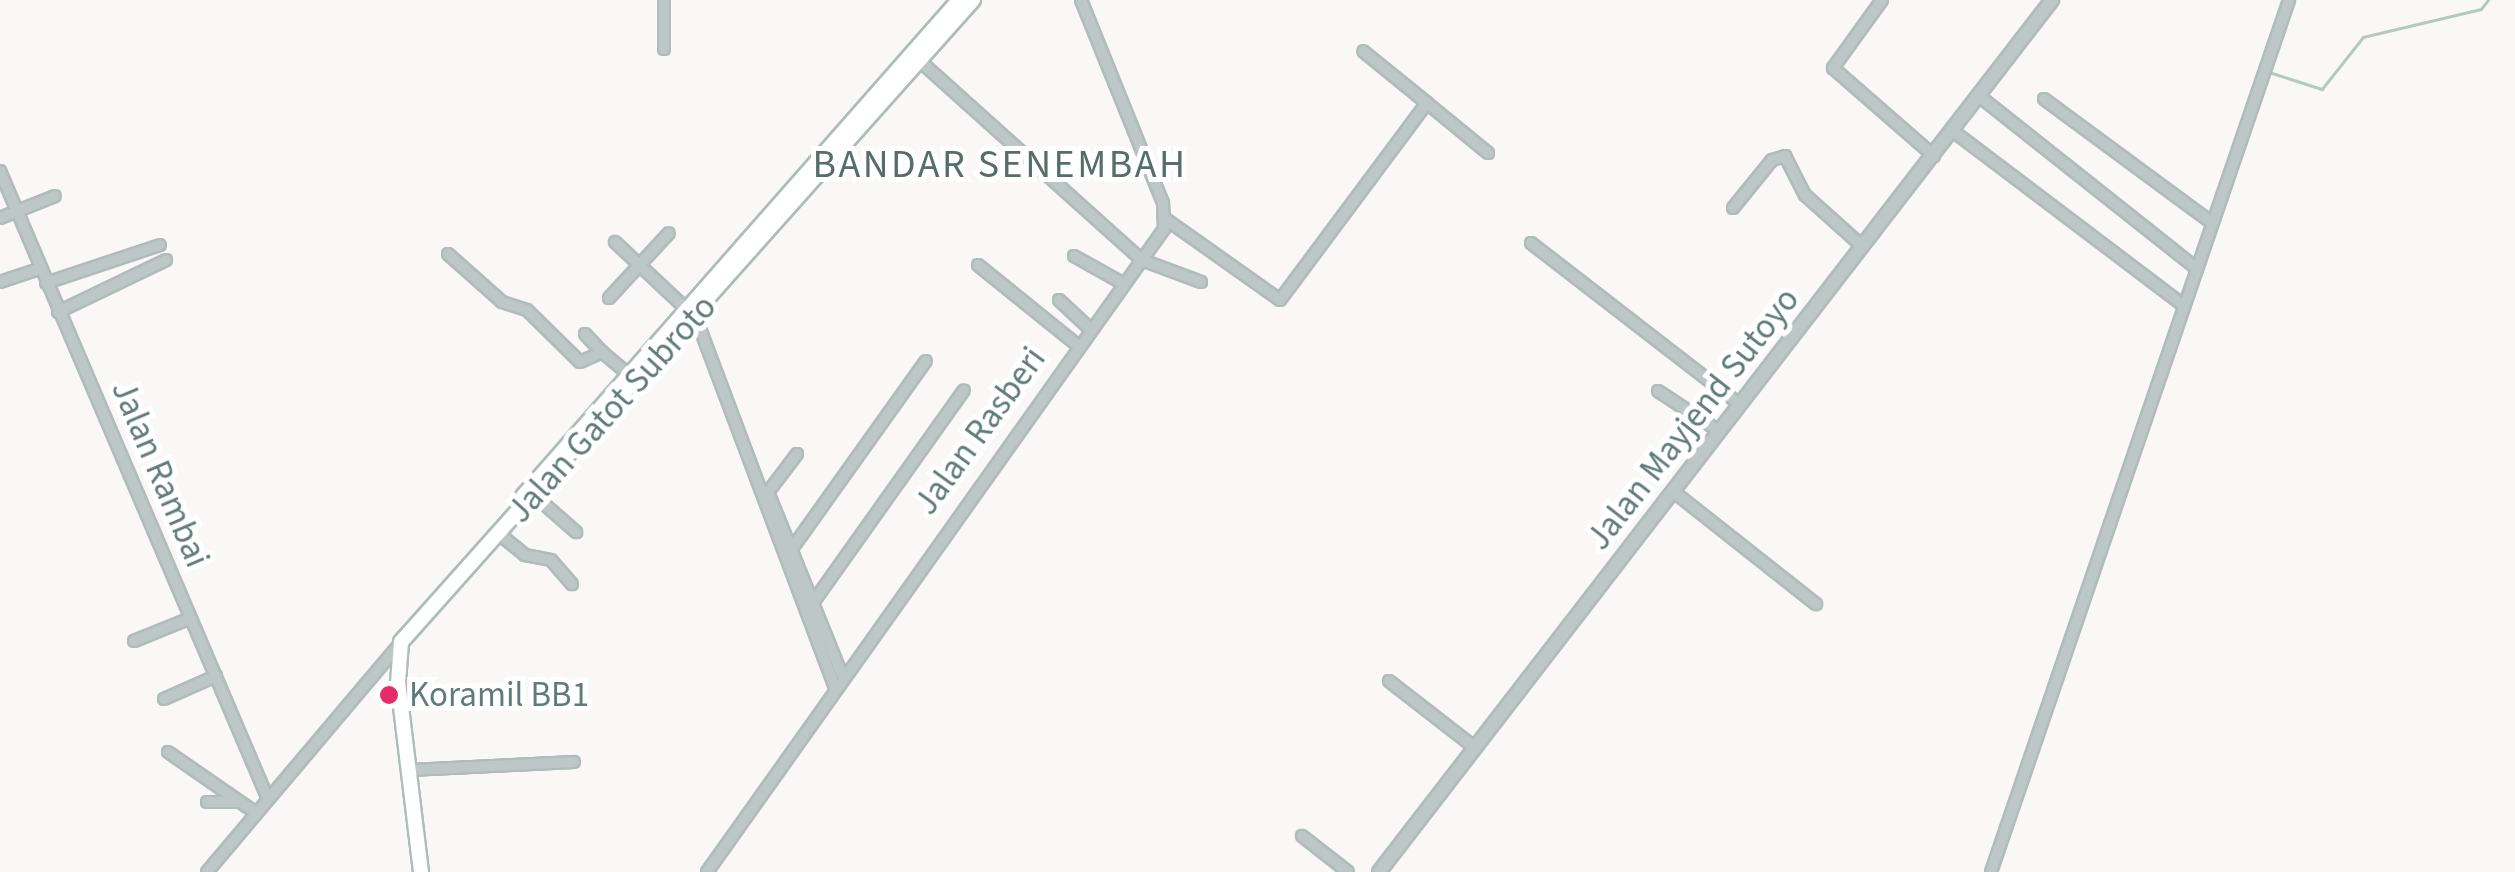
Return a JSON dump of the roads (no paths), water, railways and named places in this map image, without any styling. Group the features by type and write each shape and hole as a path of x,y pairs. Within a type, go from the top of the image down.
{"main road":[{"name":"Jalan Gatot Subroto","path":"401,642 973,0"},
{"path":"500,532 628,375 693,313 950,3"},
{"path":"401,642 421,872"}],"street":[{"path":"664,0 664,49"},
{"path":"1081,0 1167,220 1280,300 1427,104"},
{"path":"1882,0 1833,68 1934,156"},
{"path":"1991,872 2288,0"},
{"name":"Jalan Mayjend Sutoyo","path":"1382,871 2051,1"},
{"path":"1363,50 1488,153"},
{"path":"920,61 1142,260 1200,282"},
{"path":"1979,96 2196,268"},
{"path":"2044,99 2212,223"},
{"path":"1953,130 2184,306"},
{"path":"1733,208 1772,160 1786,156 1805,195 1862,246"},
{"name":"Jalan Rambai","path":"0,172 268,800"},
{"path":"0,218 55,196"},
{"name":"Jalan Rasberi","path":"707,872 1088,326 1142,260 1167,220"},
{"path":"609,298 669,233"},
{"path":"615,242 693,313 835,687"},
{"path":"1530,243 1740,404"},
{"path":"46,283 160,245"},
{"path":"448,254 502,302 532,314 580,362 602,352"},
{"path":"1074,256 1124,284"},
{"path":"58,312 166,260"},
{"path":"978,265 1076,344"},
{"path":"0,282 39,269"},
{"path":"1059,300 1088,326"},
{"path":"585,334 628,375"},
{"path":"791,550 926,361"},
{"path":"812,604 964,390"},
{"path":"1658,391 1719,431"},
{"path":"796,454 768,492 842,675"},
{"path":"1674,492 1816,604"},
{"path":"535,496 576,532"},
{"path":"500,532 525,555 551,560 572,584"},
{"path":"134,641 192,618"},
{"path":"207,872 401,642"},
{"path":"164,700 216,676"},
{"path":"1389,681 1474,748"},
{"path":"168,752 256,814"},
{"path":"410,770 574,762"},
{"path":"207,802 237,802"},
{"path":"1302,836 1348,872"}],"waterway":[{"path":"2269,72 2322,89 2363,37 2481,9 2488,0"}],"place":[{"name":"Koramil BB1","path":"389,695"}],"district":[{"name":"BANDAR SENEMBAH","path":"1000,165"}]}
